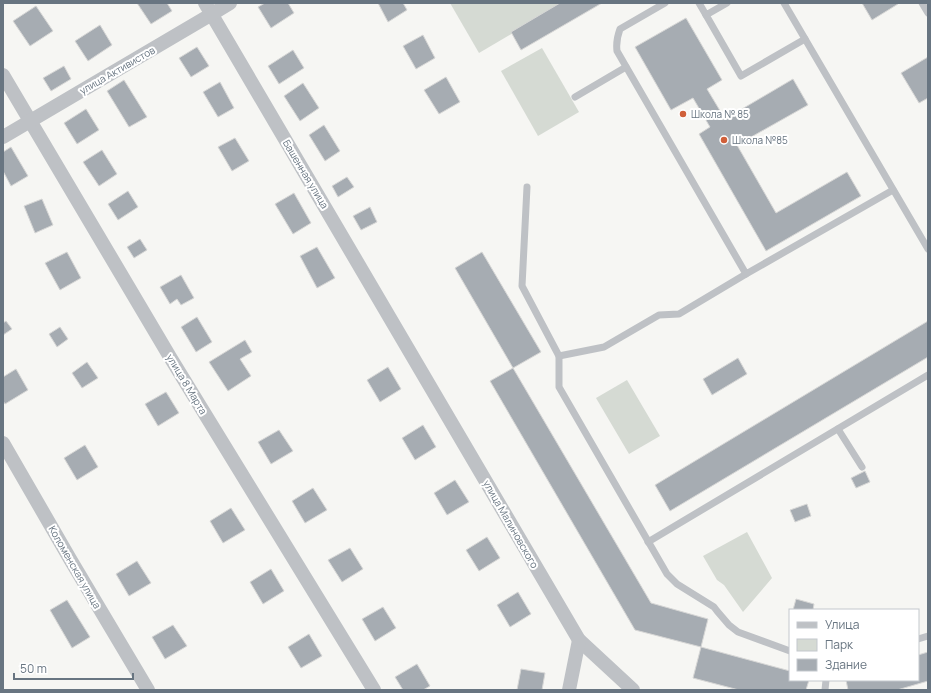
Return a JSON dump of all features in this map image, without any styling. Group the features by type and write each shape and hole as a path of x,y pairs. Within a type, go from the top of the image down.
{"street":[{"name":"улица Активистов","path":"3,137 208,9 230,3"},
{"name":"Башенная улица","path":"208,9 406,345"},
{"name":"улица 8 Марта","path":"3,75 174,364 374,690"},
{"name":"улица Малиновского","path":"406,345 579,640 633,690"},
{"name":"Коломенская улица","path":"3,443 148,690"},
{"path":"569,690 579,640"}],"lane":[{"path":"665,3 620,29 617,36 616,51 746,274"},
{"path":"699,3 741,76 805,39"},
{"path":"706,15 727,3"},
{"path":"784,3 928,249"},
{"path":"922,3 928,13"},
{"path":"575,97 626,67"},
{"path":"527,187 522,286 559,356 558,387 663,569 672,580 714,607 734,629 743,634 789,651"},
{"path":"559,356 604,347 659,315 679,314 893,190"},
{"path":"648,542 928,375"},
{"path":"838,429 862,467"}],"green space":[{"path":"450,3 564,3 479,53"},
{"path":"542,48 579,112 538,136 501,71"},
{"path":"627,380 660,436 629,454 596,398"},
{"path":"747,532 772,578 743,612 724,585 717,580 703,556"}],"building":[{"path":"137,3 167,3 172,11 151,24"},
{"path":"265,3 288,3 294,13 271,28 258,7"},
{"path":"378,3 403,3 407,10 388,22"},
{"path":"560,3 602,3 521,50 511,32"},
{"path":"862,3 897,3 898,4 872,20"},
{"path":"36,6 53,31 30,46 13,21"},
{"name":"Школа №85","path":"686,18 722,80 707,89 725,119 793,79 808,105 737,145 776,213 847,172 861,196 766,251 699,134 710,127 693,98 671,110 635,47"},
{"path":"100,25 112,45 88,61 75,41"},
{"path":"423,35 435,58 416,69 403,46"},
{"path":"197,47 209,66 191,77 179,58"},
{"path":"293,50 304,68 279,84 268,66"},
{"path":"928,57 928,98 919,103 901,73"},
{"path":"64,66 71,79 51,91 43,78"},
{"path":"446,77 460,102 439,114 424,90"},
{"path":"124,80 147,117 129,127 107,91"},
{"path":"220,82 234,108 218,117 203,92"},
{"path":"303,83 319,108 300,121 284,96"},
{"path":"86,109 99,130 77,144 64,123"},
{"path":"324,125 340,151 325,161 309,135"},
{"path":"235,138 249,161 232,171 218,147"},
{"path":"11,147 28,176 11,186 3,171 3,152"},
{"path":"102,150 117,174 99,186 83,162"},
{"path":"347,177 354,187 338,197 332,186"},
{"path":"128,191 138,207 118,220 108,204"},
{"path":"294,193 311,223 293,234 275,204"},
{"path":"42,199 53,225 35,233 24,206"},
{"path":"370,207 377,222 361,230 353,216"},
{"path":"140,239 147,250 134,258 127,247"},
{"path":"317,247 335,278 317,288 300,256"},
{"path":"67,252 81,278 60,290 45,263"},
{"path":"482,252 541,352 513,368 455,268"},
{"path":"181,275 194,298 181,305 177,299 170,304 160,287"},
{"path":"197,317 212,342 196,352 181,327"},
{"path":"6,321 12,329 3,335 3,323"},
{"path":"928,321 928,357 670,511 655,485"},
{"path":"60,327 68,339 57,347 49,334"},
{"path":"245,340 252,352 240,359 251,376 228,391 209,362"},
{"path":"738,358 747,374 712,395 703,379"},
{"path":"87,362 98,378 82,388 72,373"},
{"path":"388,367 401,389 380,402 367,380"},
{"path":"513,368 651,603 708,619 701,647 635,630 490,381"},
{"path":"16,369 28,390 5,404 3,401 3,377"},
{"path":"166,392 179,413 158,426 145,404"},
{"path":"423,425 436,447 415,460 402,438"},
{"path":"279,430 293,451 271,464 258,442"},
{"path":"85,445 98,467 77,480 64,458"},
{"path":"865,471 870,482 856,488 851,478"},
{"path":"455,480 469,502 447,515 434,493"},
{"path":"313,488 327,510 305,523 292,501"},
{"path":"807,504 811,516 795,522 790,510"},
{"path":"231,508 245,530 223,543 210,521"},
{"path":"487,537 500,558 479,571 466,550"},
{"path":"350,548 363,569 342,582 328,560"},
{"path":"137,561 151,583 129,596 116,574"},
{"path":"271,569 284,591 263,604 250,582"},
{"path":"518,592 531,614 510,627 497,605"},
{"path":"796,599 814,604 813,609 793,609"},
{"path":"67,600 90,637 72,648 50,610"},
{"path":"383,607 396,628 375,641 362,619"},
{"path":"173,625 187,646 165,659 152,637"},
{"path":"309,634 322,656 301,668 288,647"},
{"path":"701,647 789,671 789,681 809,681 806,690 739,690 693,678"},
{"path":"928,652 928,681 897,690 848,690 846,681 919,681 919,655"},
{"path":"417,664 430,686 423,690 403,690 395,677"},
{"path":"521,669 545,673 542,690 517,690"}],"place":[{"name":"Школа № 85","path":"683,114"},
{"name":"Школа №85","path":"724,140"}]}
